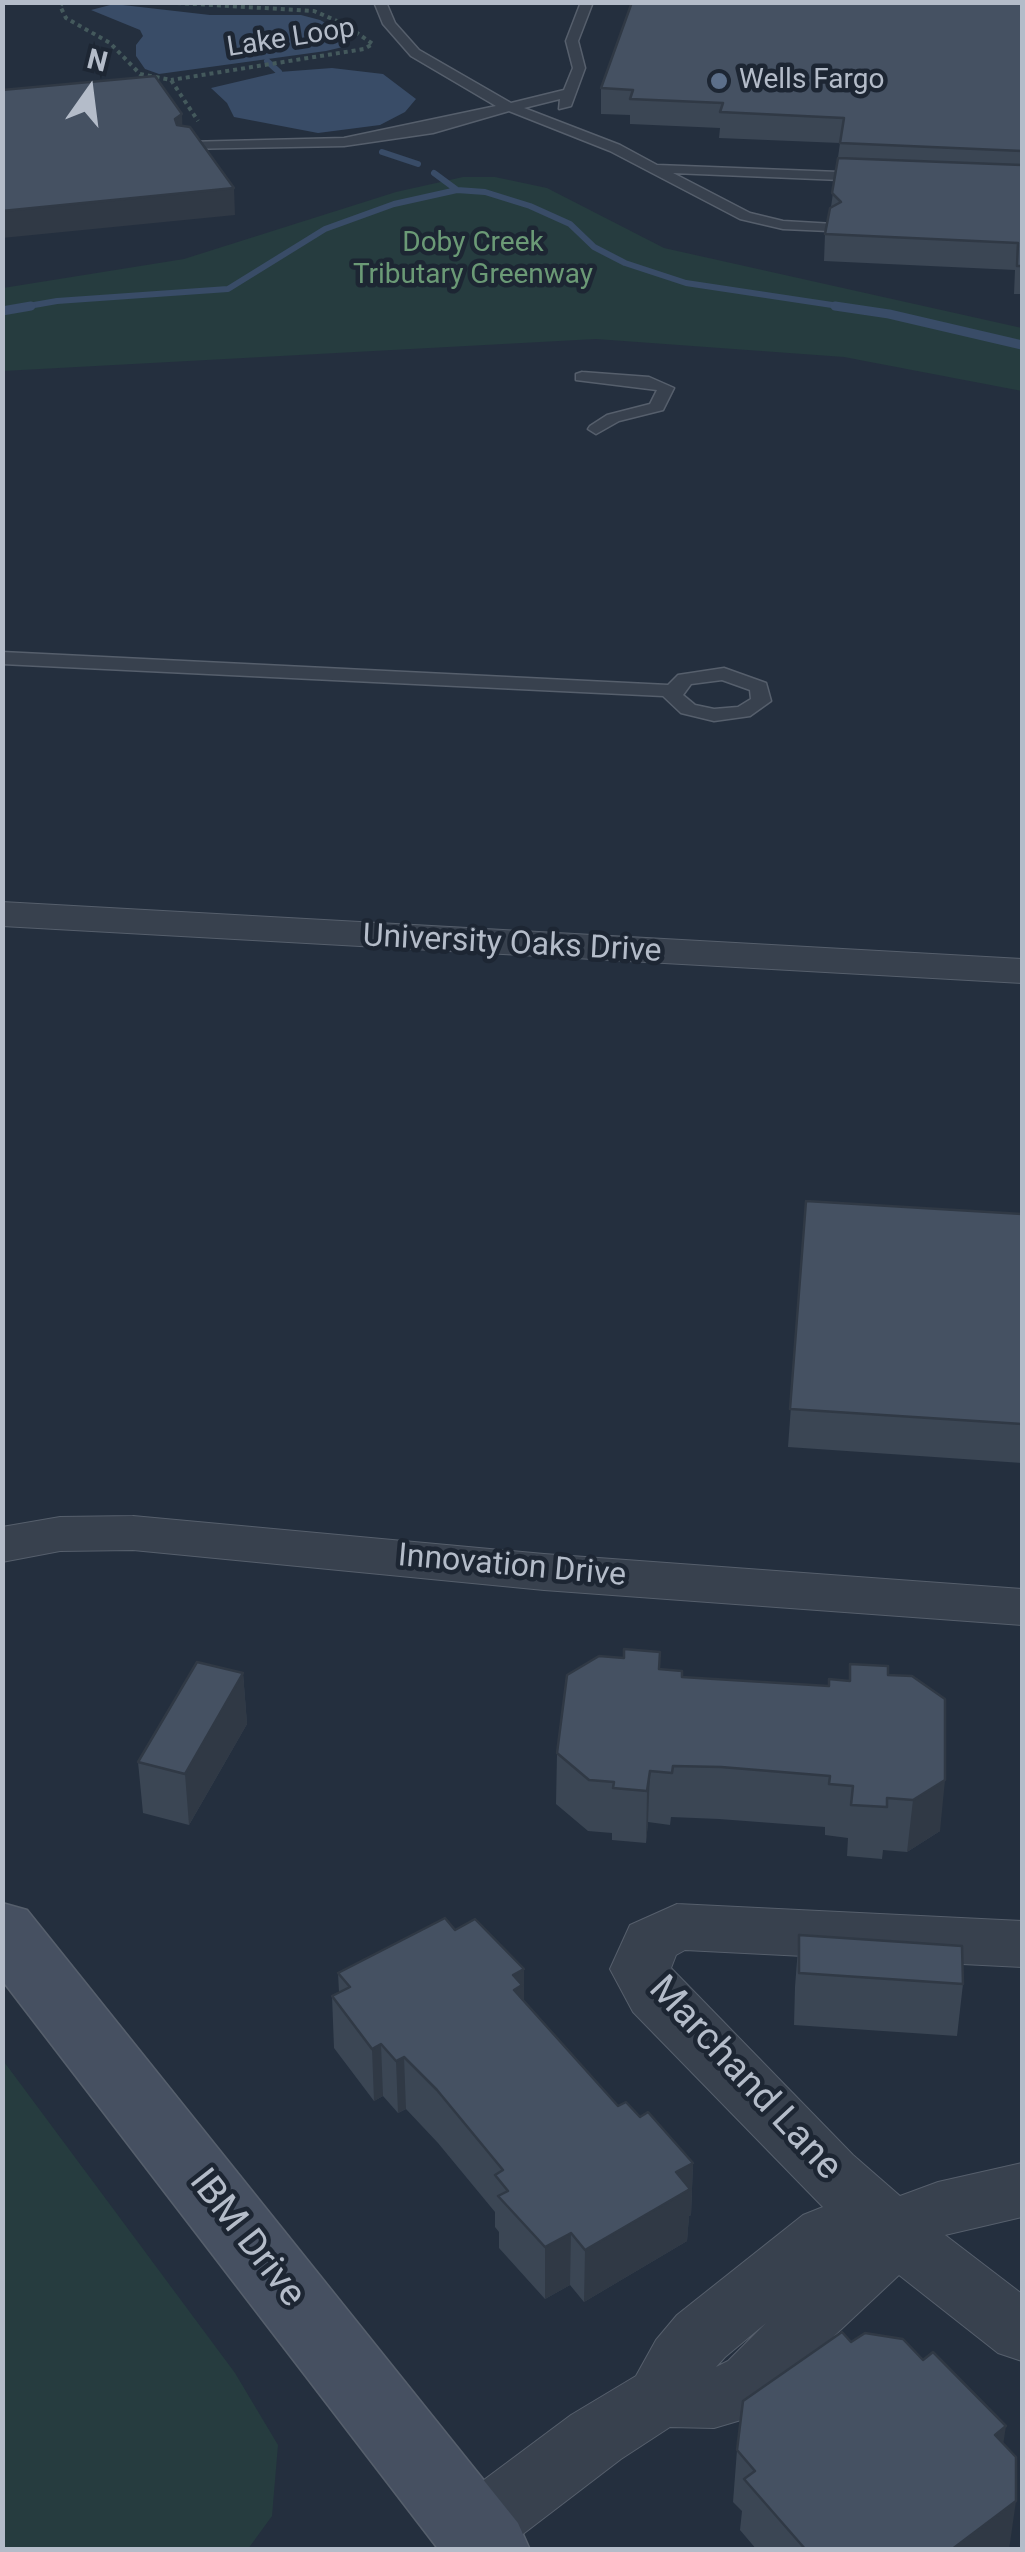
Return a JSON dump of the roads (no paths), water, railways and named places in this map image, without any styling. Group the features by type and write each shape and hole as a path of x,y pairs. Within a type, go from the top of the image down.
{"street":[{"name":"University Oaks Drive","path":"2,914 1022,971"},
{"name":"Innovation Drive","path":"2,1545 60,1534 133,1533 562,1573 1022,1607"},
{"name":"Marchand Lane","path":"1022,1944 696,1926 664,1931 651,1942 640,1968 655,1996 830,2174 944,2274 1022,2332"},
{"name":"IBM Drive","path":"2,1929 469,2542"},
{"path":"469,2542 596,2437 660,2397 680,2360 701,2336 804,2250 841,2228 892,2227 938,2208 1022,2190"}],"lane":[{"path":"380,2 389,24 415,53 460,83 656,169 745,216 782,224 829,227"},
{"path":"556,124 579,64 572,41 587,2"},
{"path":"187,146 344,142 569,93"},
{"path":"656,169 879,177"},
{"path":"582,377 649,382 666,388 658,407 612,418 596,429"},
{"path":"2,658 673,691"}],"water":[{"path":"114,4 210,15 301,15 320,20 353,38 343,47 326,51 159,74 145,69 136,56 136,45 143,36 140,30 91,10"},
{"path":"332,68 383,74 416,99 405,112 380,125 318,133 234,117 227,103 211,88 279,72"}],"waterway":[{"path":"267,61 279,72"},
{"path":"382,152 418,164"},
{"path":"434,173 457,190"},
{"path":"17,308 57,301 228,289 325,229 394,204 457,190"},
{"path":"457,190 485,192 530,206 570,224 594,247 625,263 686,283 852,308"},
{"path":"2,311 31,306"},
{"path":"835,306 889,314 1022,345"}],"place":[{"name":"Wells Fargo","path":"719,81"}],"park label":[{"name":"Doby Creek Tributary Greenway","path":"473,260"}]}
